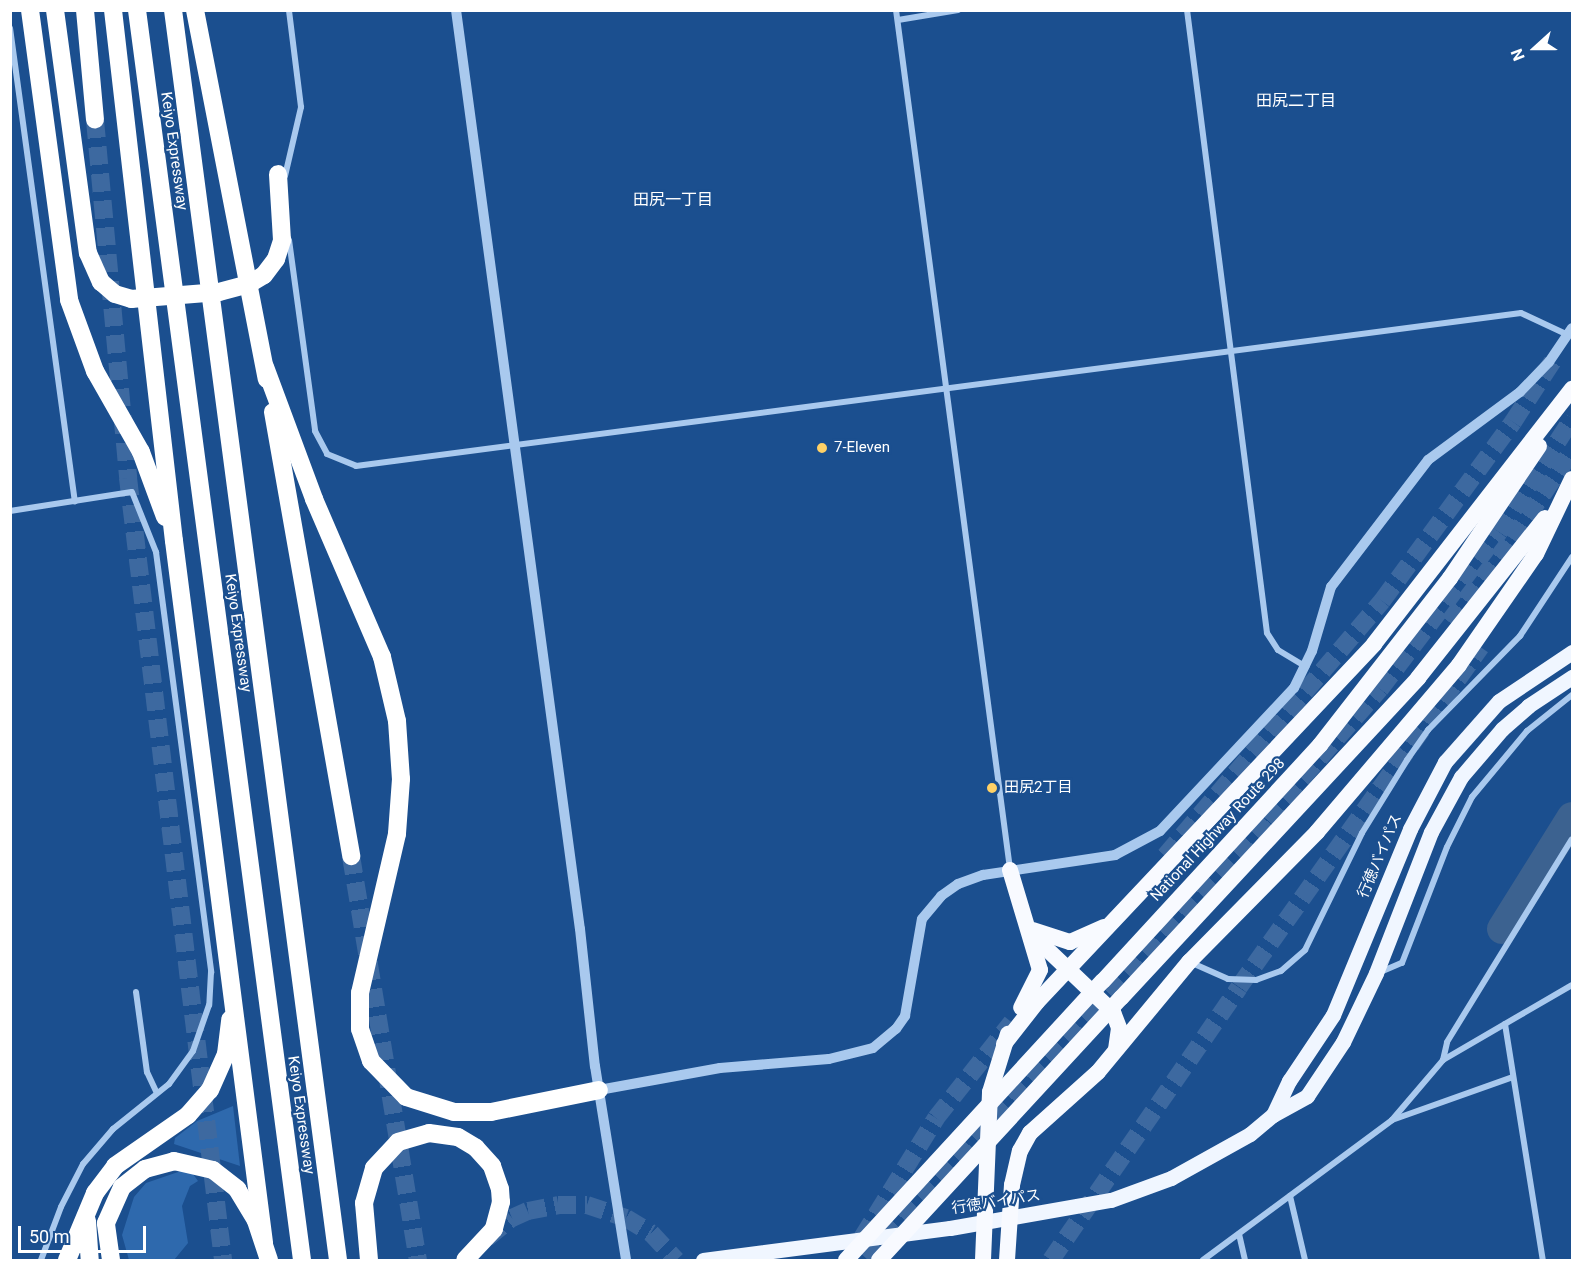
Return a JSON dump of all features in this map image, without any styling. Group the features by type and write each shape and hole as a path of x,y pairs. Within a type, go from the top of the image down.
{"highway":[{"path":"30,10 69,300 95,371 141,452 174,541"},
{"path":"55,10 88,253 93,270 105,286 130,299 219,292 249,284 264,275 276,259 282,240 278,174"},
{"path":"85,10 95,120"},
{"path":"113,10 174,541 266,1252"},
{"name":"Keiyo Expressway","path":"137,10 302,1260"},
{"name":"Keiyo Expressway","path":"173,10 338,1260"},
{"path":"195,10 266,367 351,856"},
{"path":"266,367 314,499 378,648 397,721 401,779 397,834 360,993 360,1029 371,1061 406,1097 435,1109 454,1112 491,1112 599,1090"},
{"path":"1004,1044 1037,1002 1120,917 1374,644 1572,389"},
{"name":"National Highway Route 298","path":"846,1260 1284,786 1389,660 1488,524 1572,389"},
{"path":"1007,1260 1015,1167 1030,1133 1082,1089 1189,962 1317,832 1459,665 1536,554 1572,478"},
{"path":"879,1260 1418,678 1513,561 1572,478"},
{"path":"983,1260 990,1092 1004,1044 1038,980 1038,959 1010,870"},
{"path":"1026,926 1070,942 1085,938 1120,917"},
{"path":"1026,926 1118,1019 1119,1038 1114,1053"},
{"path":"67,1260 88,1208 115,1166 188,1115 221,1070 230,1022 228,950"},
{"path":"369,1260 364,1203 374,1168 398,1142 437,1133 458,1137 476,1148 492,1166 500,1189 501,1202 494,1229 477,1252 465,1260"},
{"path":"111,1260 106,1223 122,1187 145,1169 174,1161 200,1164 225,1178 246,1201 266,1252"},
{"path":"88,1208 86,1239 90,1260"}],"main road":[{"name":"行徳バイパス","path":"1273,1114 1289,1081 1333,1016 1425,797 1460,741 1506,696 1572,652"},
{"name":"行徳バイパス","path":"703,1260 985,1222 1111,1200 1171,1178 1216,1156 1273,1114 1307,1096 1325,1071 1376,974 1431,832 1461,777 1502,729 1528,706 1572,677"}],"street":[{"path":"289,10 301,107 285,180 290,263 301,354 320,444 335,460 356,466 513,443 945,390 1521,313 1534,315 1570,332 1520,392 1428,460 1331,587 1306,667 1277,709 1160,831 1115,855 1010,870 958,884 941,896 922,919 905,1016 891,1035 873,1048 828,1059 720,1068 599,1090"},
{"path":"456,10 599,1090 626,1260"},
{"path":"896,10 1010,870"},
{"path":"898,20 958,10"},
{"path":"1187,10 1229,353 1267,633 1278,650 1306,667"},
{"path":"10,28 75,502"},
{"path":"10,511 132,492 156,552 211,972 209,1005 200,1035 182,1068 157,1094 113,1129 83,1164 61,1207 41,1260"},
{"path":"1189,962 1217,975 1240,980 1268,977 1293,963 1314,935 1362,833 1428,730 1520,636 1572,557"},
{"path":"1376,974 1402,963 1447,847 1472,797 1527,731 1572,695"},
{"path":"1443,1060 1447,1042 1572,839"},
{"path":"1203,1260 1392,1120 1443,1060 1572,985"},
{"path":"136,992 147,1072 157,1094"},
{"path":"1505,1024 1543,1260"},
{"path":"1392,1120 1513,1077"},
{"path":"1290,1196 1305,1260"},
{"path":"1239,1234 1245,1260"}],"shaded area":[{"path":"233,1106 240,1166 174,1144 175,1138 197,1121"},
{"path":"181,1171 193,1174 198,1181 190,1186 182,1206 188,1243 174,1260 129,1260 122,1235 134,1197 146,1183"}],"waterway":[{"path":"1502,929 1572,817"}],"tunnel":[{"path":"95,120 128,478 223,1260"},
{"path":"1165,856 1382,601 1513,422 1556,356"},
{"path":"1087,1010 1266,819 1380,689 1499,532 1572,419"},
{"path":"1449,622 1512,539 1572,451"},
{"path":"1051,1260 1239,987 1481,647"},
{"path":"351,856 418,1260"},
{"path":"868,1260 1095,1014"},
{"path":"862,1238 936,1118 1012,1022"},
{"path":"487,1238 512,1218 528,1211 558,1205 587,1205 626,1218 651,1233 676,1260"}],"place":[{"name":"7-Eleven","path":"822,448"},
{"name":"田尻2丁目","path":"992,788"}],"district":[{"name":"田尻二丁目","path":"1296,101"},
{"name":"田尻一丁目","path":"673,200"}]}
